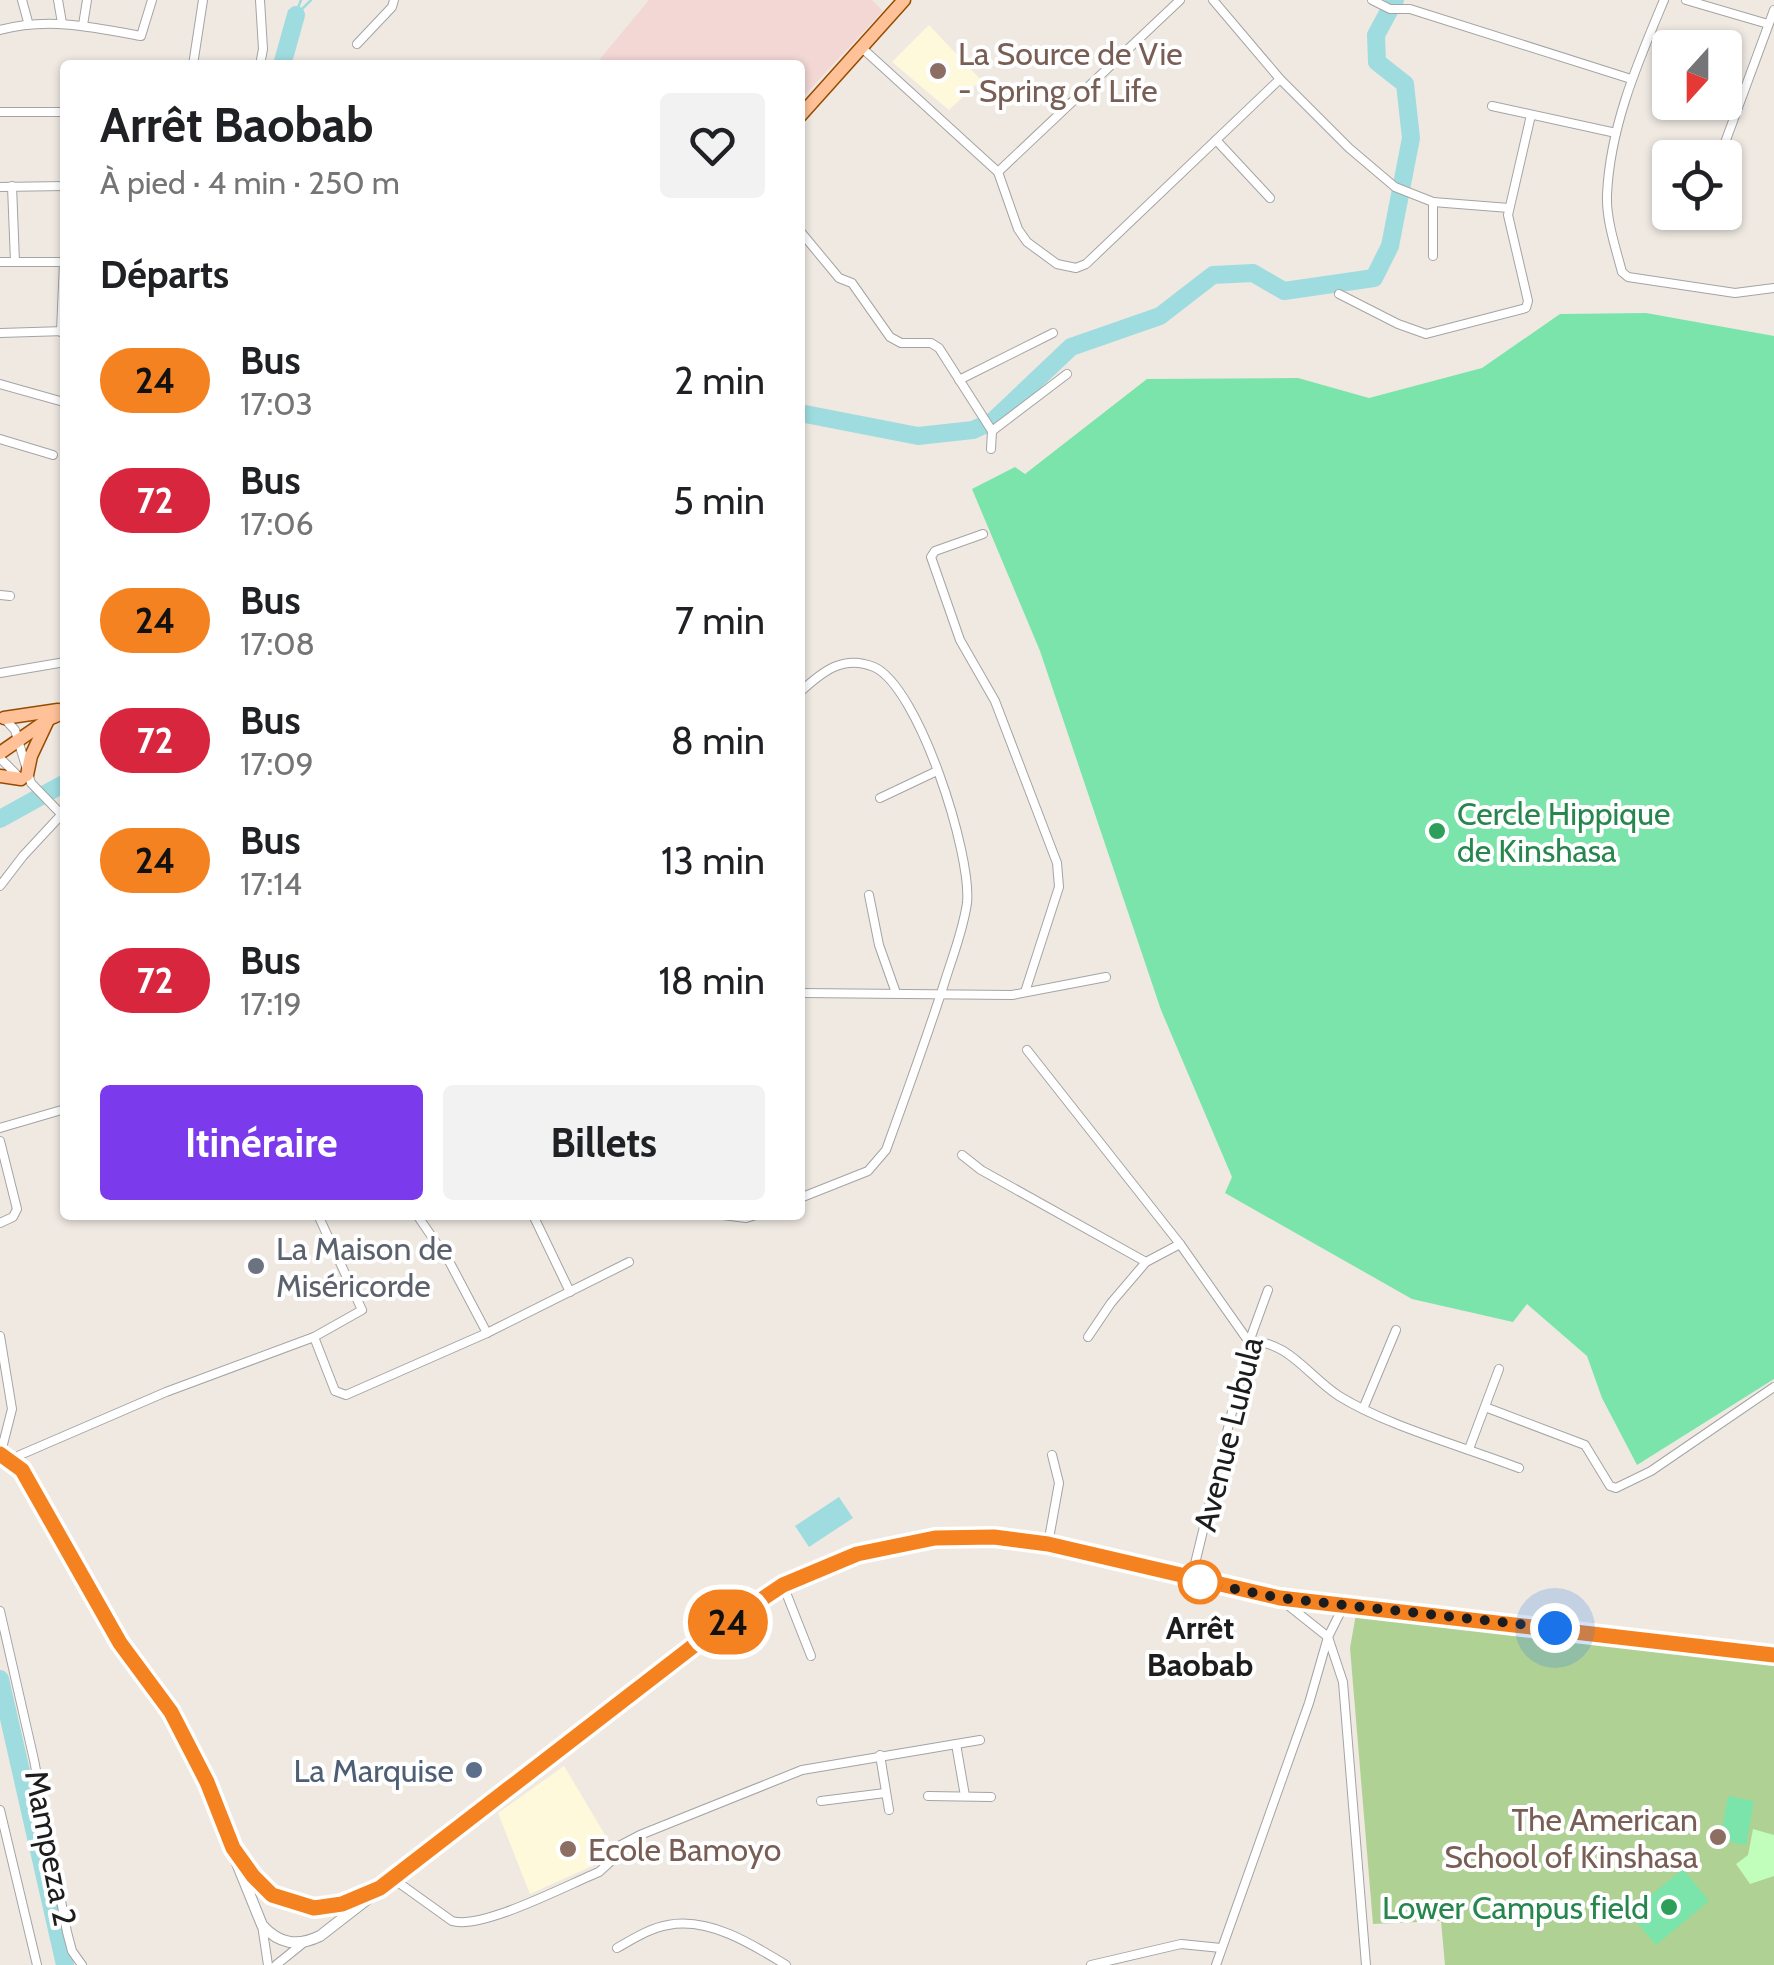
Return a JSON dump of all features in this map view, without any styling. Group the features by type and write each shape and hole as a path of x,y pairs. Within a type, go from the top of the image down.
{"main road":[{"path":"805,111 904,0"},
{"path":"2,719 60,711"},
{"path":"0,756 60,713"},
{"path":"0,776 27,781 29,761 49,719"}],"street":[{"path":"22,0 28,22"},
{"path":"58,0 62,24"},
{"path":"84,26 87,0"},
{"path":"0,30 28,22 143,35 152,0"},
{"path":"194,60 203,0"},
{"path":"260,0 261,60"},
{"path":"357,44 394,0"},
{"path":"998,172 1180,0"},
{"path":"1212,0 1280,79 1349,148 1395,187 1433,202 1509,208"},
{"path":"1664,0 1631,79 1616,132 1607,199 1623,274 1735,293 1774,288"},
{"path":"1686,0 1768,24"},
{"path":"1376,2 1631,79"},
{"path":"1726,140 1774,10"},
{"path":"862,48 998,172 1018,229 1027,242 1057,264 1076,268 1086,264 1280,79"},
{"path":"1492,106 1616,132"},
{"path":"0,112 60,112"},
{"path":"1339,294 1426,334 1525,309 1528,301 1508,222 1531,115"},
{"path":"1216,140 1270,198"},
{"path":"0,186 60,186"},
{"path":"12,186 14,262"},
{"path":"1433,202 1434,256"},
{"path":"805,237 839,278 852,283 890,337 906,344 936,345 990,429 991,449"},
{"path":"0,262 60,262"},
{"path":"0,333 60,332"},
{"path":"960,380 1052,332"},
{"path":"990,429 1067,374"},
{"path":"0,384 60,401"},
{"path":"0,439 53,455"},
{"path":"984,534 931,557 960,640 995,701 1058,863 1059,887 1025,992"},
{"path":"0,673 60,663"},
{"path":"805,688 833,665 855,663 878,669 898,690 927,743 937,771 957,829 967,888 964,920 941,993 880,1162 868,1171 805,1196"},
{"path":"2,719 12,725 27,781"},
{"path":"0,756 60,812"},
{"path":"880,798 937,771"},
{"path":"0,886 60,814"},
{"path":"869,896 879,945 896,993"},
{"path":"805,993 1012,995 1106,977"},
{"path":"1027,1050 1180,1244 1249,1342 1262,1341 1279,1347 1336,1394 1363,1408 1519,1468"},
{"path":"0,1128 60,1110"},
{"path":"0,1141 17,1209 13,1217 0,1224"},
{"path":"962,1155 1146,1262"},
{"path":"14,1461 166,1392 314,1337 362,1310 320,1220"},
{"path":"419,1220 450,1264 486,1333"},
{"path":"535,1220 570,1292"},
{"path":"1088,1337 1146,1262 1180,1244"},
{"path":"314,1337 335,1391 346,1395 486,1333 630,1262"},
{"name":"Avenue Lubula","path":"1191,1580 1249,1342 1268,1290"},
{"path":"1363,1408 1396,1330"},
{"path":"0,1336 12,1409 0,1454 22,1470 120,1643 171,1712 207,1782 262,1925 272,1965 320,1936 705,1637 783,1585 857,1554 935,1538 994,1537 1048,1544 1280,1598 1774,1655"},
{"path":"1470,1449 1500,1369"},
{"path":"1486,1406 1585,1445 1610,1486 1616,1488 1651,1471 1774,1387"},
{"path":"1048,1544 1059,1483 1052,1455"},
{"path":"783,1585 810,1656"},
{"path":"1280,1598 1328,1637 1343,1682 1366,1965"},
{"path":"1216,1965 1310,1702 1328,1637 1344,1605"},
{"name":"Mampeza 2","path":"0,1611 67,1932 82,1965"},
{"path":"392,1878 452,1921 483,1921 598,1872 610,1862 619,1846 640,1834 802,1770 980,1740"},
{"path":"956,1744 965,1796"},
{"path":"880,1755 889,1810"},
{"path":"821,1801 885,1793"},
{"path":"928,1796 990,1797"},
{"path":"0,1810 37,1965"},
{"path":"233,1848 272,1895 289,1902 331,1908 380,1888"},
{"path":"617,1948 668,1924 691,1924 753,1945 786,1965"},
{"path":"262,1925 280,1940 302,1944"},
{"path":"1091,1965 1180,1944 1221,1948"}],"shaded area":[{"path":"649,0 872,0 883,11 805,95 805,60 599,60"},
{"name":"La Source de Vie - Spring of Life","path":"929,25 981,80 949,110 892,62"},
{"path":"564,1766 614,1850 603,1861 530,1894 498,1813"}],"green space":[{"name":"Cercle Hippique de Kinshasa","path":"1646,313 1774,336 1774,1379 1637,1465 1602,1398 1587,1356 1527,1304 1513,1322 1412,1299 1225,1193 1232,1177 1161,1010 1040,651 972,489 1015,467 1025,474 1147,379 1298,378 1369,398 1482,368 1560,314"},
{"path":"1356,1614 1390,1614 1774,1661 1774,1965 1445,1965 1441,1921 1373,1924 1350,1648"},
{"path":"1728,1796 1754,1801 1746,1845 1720,1840"},
{"path":"1753,1829 1774,1835 1774,1876 1750,1884 1736,1864 1748,1855"},
{"name":"Lower Campus field","path":"1683,1869 1709,1901 1656,1945 1629,1913"}],"water":[{"path":"839,1497 853,1518 809,1547 795,1526"}],"waterway":[{"path":"296,13 301,0"},
{"path":"296,15 311,0"},
{"path":"805,414 918,436 973,430 993,421 1071,347 1160,316 1213,275 1253,273 1284,291 1374,278 1390,246 1411,138 1405,84 1377,62 1376,35 1395,0"},
{"path":"283,60 296,15"},
{"path":"0,819 60,786"},
{"path":"0,1679 65,1965"}],"bus line":[{"name":"24","path":"0,1454 22,1470 120,1643 171,1712 207,1782 233,1848 272,1895 314,1908 331,1908 380,1888 705,1637 783,1585 857,1554 935,1538 994,1537 1048,1544 1280,1598 1774,1655"}],"place":[{"name":"La Source de Vie - Spring of Life","path":"938,71"},
{"name":"Cercle Hippique de Kinshasa","path":"1437,831"},
{"name":"La Maison de Miséricorde","path":"256,1266"},
{"name":"Arrêt Baobab","path":"1200,1582"},
{"name":"La Marquise","path":"474,1770"},
{"name":"The American School of Kinshasa","path":"1718,1837"},
{"name":"Ecole Bamoyo","path":"568,1849"},
{"name":"Lower Campus field","path":"1669,1907"}],"route":[{"path":"1200,1582 1191,1580 1280,1598 1555,1628"}]}
